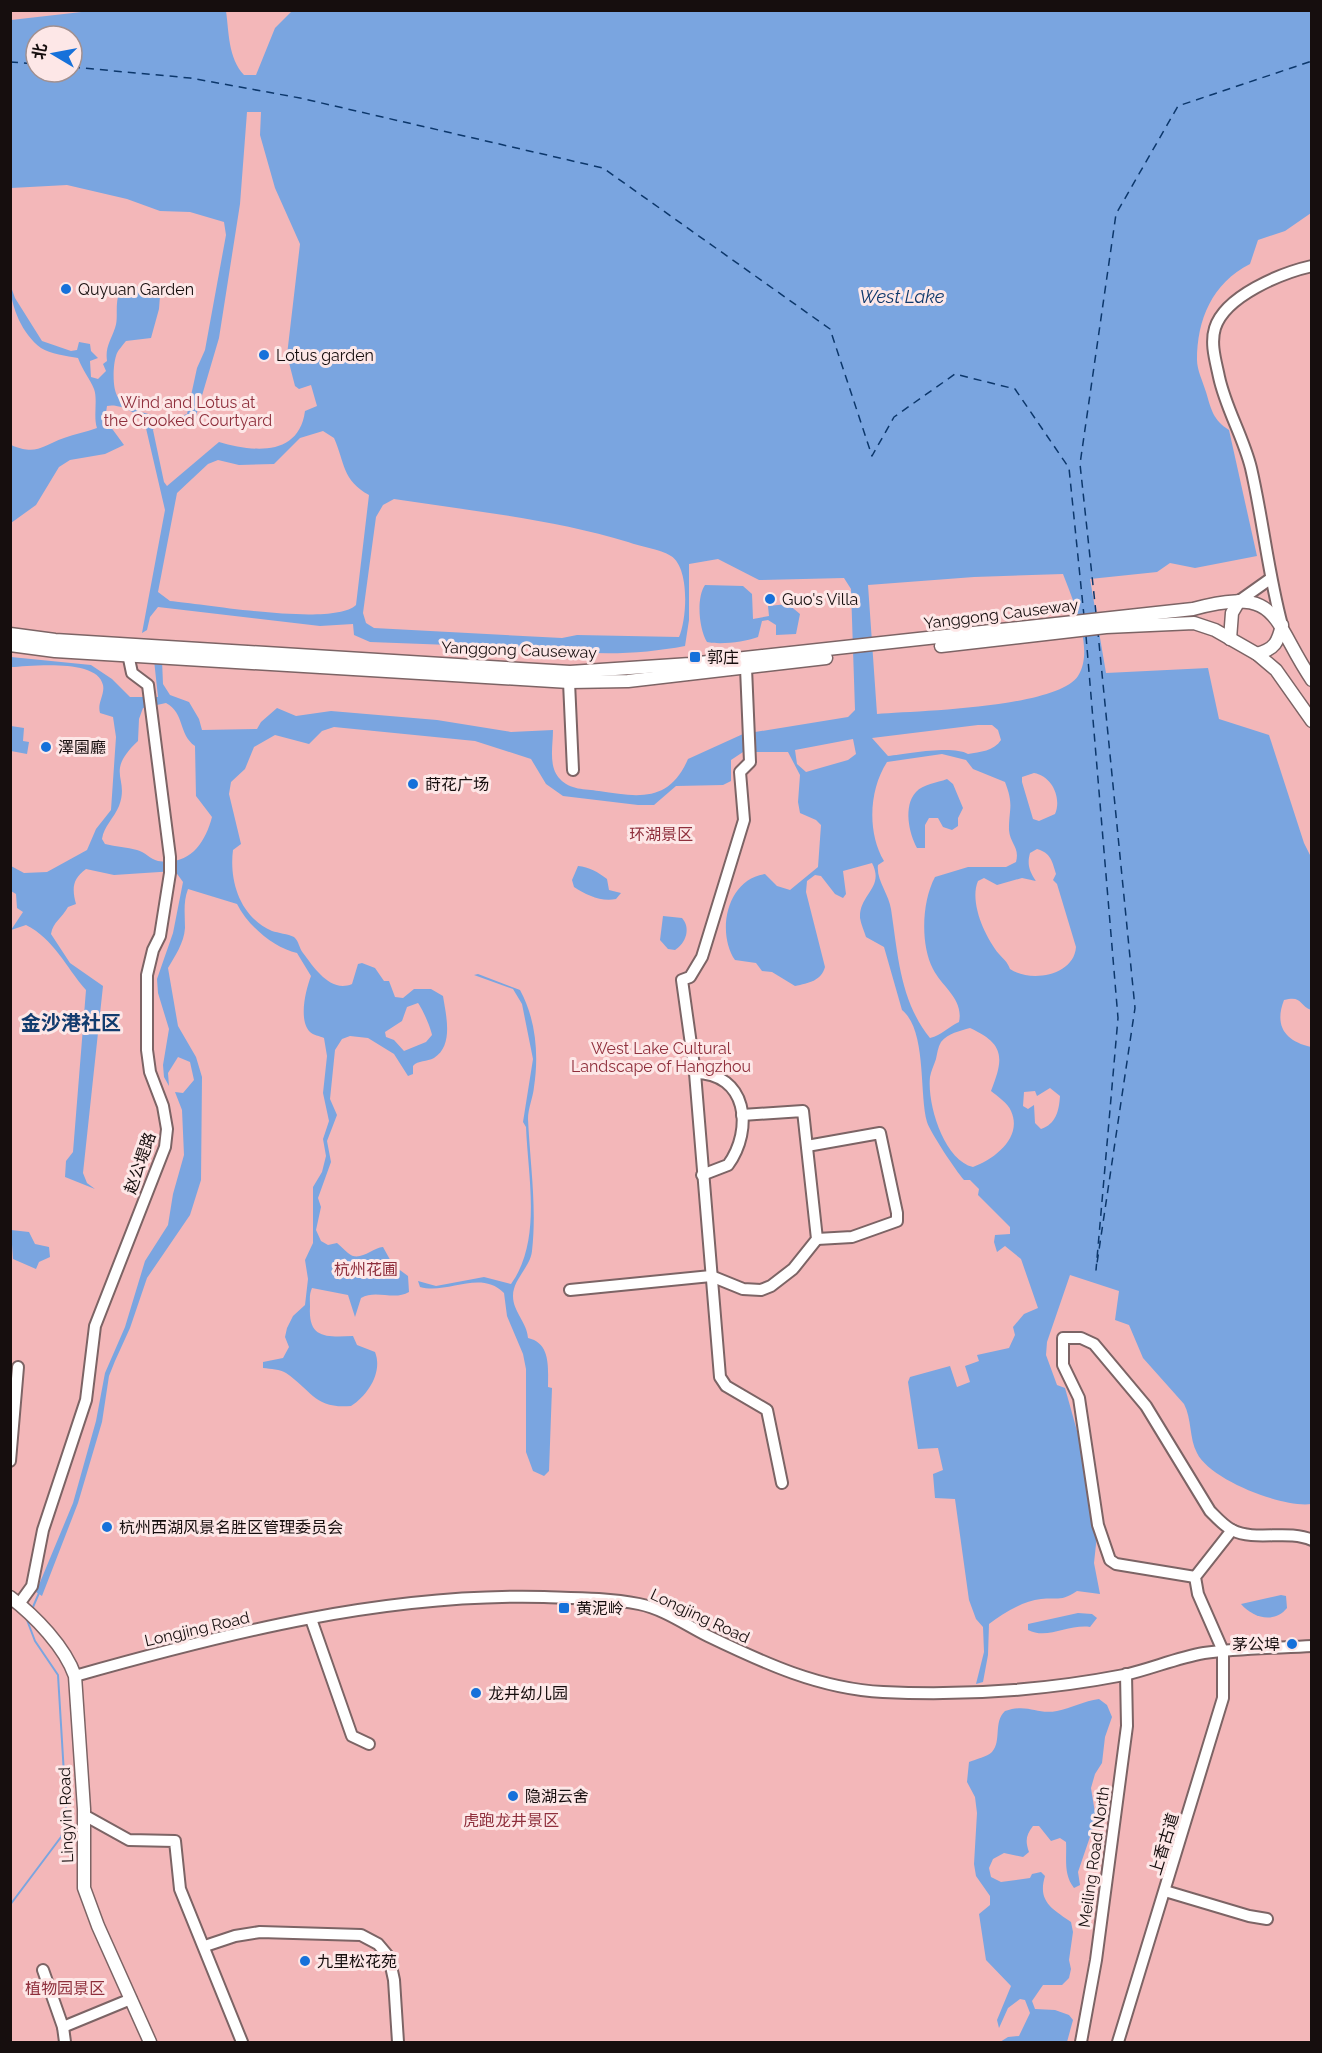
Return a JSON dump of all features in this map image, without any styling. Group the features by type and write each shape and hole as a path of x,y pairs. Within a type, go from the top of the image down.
{"main road":[{"name":"Yanggong Causeway","path":"10,634 55,640 570,672 845,652 1106,623 1193,609 1221,602 1239,601 1264,606 1282,625 1311,680"},
{"path":"1230,639 1232,613 1239,601"},
{"name":"Yanggong Causeway","path":"1106,623 1194,623 1230,639 1257,654 1276,670 1311,721"},
{"path":"1257,654 1270,651 1278,642 1282,625"},
{"name":"Yanggong Causeway","path":"10,645 55,651 569,682 628,681 746,668 845,652"},
{"name":"Lingyin Road","path":"15,1601 70,1660 75,1676 84,1815 84,1888 98,1926 150,2043"}],"street":[{"path":"1282,625 1270,579 1268,547 1250,465 1227,408 1220,382 1214,352 1214,330 1221,313 1234,301 1294,270 1311,266"},
{"path":"1239,601 1270,579"},
{"name":"赵公堤路","path":"15,1601 32,1586 43,1530 86,1400 95,1326 165,1147 167,1129 163,1106 150,1072 147,1050 147,975 153,950 160,936 170,873 170,857 148,686 132,673 128,654"},
{"path":"746,668 750,762 741,772 744,820 705,950 698,966 690,976 682,980 694,1072 720,1377 726,1386 767,1410 782,1483"},
{"path":"569,682 573,770"},
{"path":"694,1072 713,1074 731,1084 742,1115 740,1143 734,1157 720,1170 702,1175"},
{"path":"570,1290 711,1276 742,1289 760,1290 771,1286 793,1269 817,1239 803,1111 742,1115"},
{"path":"807,1146 880,1133 897,1213 897,1221 852,1237 817,1239"},
{"path":"1195,1577 1116,1564 1110,1560 1098,1525 1079,1398 1063,1365 1063,1338 1081,1338 1094,1344 1146,1406 1210,1511 1232,1530 1295,1535 1311,1540"},
{"path":"10,1461 18,1367"},
{"path":"1223,1651 1198,1594 1195,1577 1232,1530"},
{"name":"Longjing Road","path":"75,1676 167,1650 310,1619 393,1605 502,1596 590,1598 643,1605 666,1613 767,1664 827,1684 860,1690 975,1691 1049,1686 1126,1674 1162,1663 1223,1651 1311,1646"},
{"path":"310,1619 352,1736 369,1744"},
{"name":"上香古道","path":"1118,2043 1223,1698 1223,1651"},
{"name":"Meiling Road North","path":"1082,2043 1096,1960 1127,1726 1126,1674"},
{"path":"84,1815 129,1840 175,1841 180,1889 205,1946 242,2043"},
{"path":"1165,1891 1249,1916 1267,1918"},
{"path":"205,1946 236,1936 260,1932 361,1935 378,1944 388,1957 394,1980 398,2043"},
{"path":"43,1970 63,2027 65,2043"},
{"path":"63,2027 131,1999"}],"green space":[{"name":"环湖景区","path":"10,11 1311,11 1311,2042 11,2042"}],"water":[{"name":"West Lake","path":"99,10 226,11 230,44 235,61 244,75 256,75 275,28 292,11 1311,11 1311,213 1285,231 1258,240 1250,264 1226,281 1209,304 1198,345 1198,368 1211,409 1219,422 1229,430 1257,556 1195,568 1170,563 1157,572 1090,579 1106,673 1208,668 1219,719 1269,735 1304,843 1311,857 1311,1010 1297,1000 1284,1000 1280,1017 1281,1025 1288,1036 1294,1041 1311,1047 1311,1504 1283,1502 1266,1497 1231,1482 1204,1463 1194,1447 1184,1404 1143,1358 1129,1325 1115,1320 1119,1291 1070,1275 1047,1342 1046,1355 1057,1385 1065,1388 1079,1438 1097,1535 1094,1563 1100,1594 1077,1591 1063,1598 1034,1600 1014,1608 989,1624 988,1655 983,1682 976,1684 984,1652 983,1627 976,1619 969,1600 955,1499 935,1498 933,1474 943,1470 938,1448 918,1449 908,1382 910,1377 950,1366 957,1387 970,1382 965,1366 979,1361 977,1355 1009,1348 1015,1335 1013,1327 1024,1314 1038,1308 1021,1259 1005,1246 997,1252 994,1242 995,1235 1010,1234 1010,1227 978,1195 979,1189 970,1180 964,1180 960,1175 927,1122 919,1047 915,1032 910,1019 902,1010 884,947 866,937 860,920 863,903 874,885 875,872 872,863 843,871 846,894 843,898 835,894 821,876 815,875 807,881 806,892 825,967 817,978 795,986 772,972 762,971 756,963 735,960 726,935 726,922 734,896 752,878 765,874 777,886 790,890 818,867 821,825 816,820 800,813 798,802 800,775 788,752 743,752 731,760 731,781 723,785 676,786 654,805 638,805 563,796 546,784 531,759 475,741 334,727 322,731 309,744 275,735 254,747 245,769 231,782 229,794 241,844 233,850 233,874 239,897 252,917 272,931 294,937 313,966 330,982 344,986 352,984 358,964 362,963 375,968 384,981 389,981 395,997 403,998 414,989 431,989 443,996 447,1030 444,1046 434,1058 415,1064 413,1074 408,1076 394,1054 368,1038 350,1036 342,1039 335,1050 330,1099 337,1115 327,1141 331,1162 318,1198 321,1207 316,1230 321,1241 328,1245 337,1243 352,1256 361,1256 383,1247 393,1265 408,1276 409,1292 361,1298 355,1317 348,1295 312,1288 310,1317 316,1331 327,1336 353,1336 357,1345 375,1352 377,1367 372,1382 363,1396 351,1406 329,1405 321,1402 286,1373 263,1368 263,1362 283,1358 289,1347 285,1337 287,1328 293,1316 305,1305 308,1279 305,1260 313,1243 313,1187 322,1172 326,1156 323,1139 329,1121 323,1093 327,1056 324,1038 313,1034 306,1027 305,996 311,976 297,953 279,946 262,935 237,904 188,889 183,939 168,968 178,1026 196,1057 202,1077 201,1180 190,1215 147,1278 130,1328 109,1376 102,1422 78,1503 42,1596 36,1592 73,1503 96,1421 105,1373 125,1327 145,1261 168,1225 173,1194 184,1155 182,1110 175,1092 183,1093 194,1080 190,1062 178,1057 168,1073 169,1086 164,1077 163,1065 169,1029 158,993 157,979 173,933 183,882 175,871 114,875 86,869 74,885 76,904 68,907 51,934 70,963 103,986 83,1173 87,1183 95,1189 65,1177 66,1161 73,1152 86,990 52,945 36,931 26,925 11,930 23,912 17,908 16,894 11,891 11,866 24,873 47,872 87,850 96,829 111,810 116,737 113,717 100,713 103,685 98,676 77,667 47,665 11,667 11,657 91,665 112,679 130,697 158,697 154,660 162,660 163,684 170,695 189,702 199,719 202,730 257,729 261,722 277,708 296,716 331,711 437,720 511,732 553,730 554,769 564,783 578,788 627,795 651,794 662,790 672,783 688,759 743,734 848,717 855,710 851,589 844,578 759,580 718,559 689,564 689,620 685,646 653,651 602,653 370,642 354,635 353,624 320,626 158,607 150,617 147,630 142,633 165,510 145,424 138,416 123,407 107,406 105,419 124,445 105,454 70,460 59,467 36,505 11,523 11,445 33,450 97,428 94,389 78,358 49,352 34,342 19,319 10,284 15,298 42,341 71,351 77,350 79,342 90,344 91,351 98,358 90,361 91,377 98,379 106,371 103,364 107,361 108,348 116,324 120,290 141,287 156,293 160,296 159,309 151,338 126,341 116,356 114,377 116,393 123,403 150,415 171,417 187,414 197,368 205,350 226,235 224,222 190,212 160,211 127,199 67,185 11,188 11,20","holes":["247,112 261,112 260,135 275,188 300,244 287,355 295,386 299,389 311,385 317,406 305,411 301,426 294,437 284,444 260,449 219,442 167,486 164,482 153,430 157,424 193,426 219,338 240,204","323,431 334,438 349,477 369,495 356,605 343,611 296,614 170,601 158,592 177,493 208,464 218,460 239,465 274,464 300,438","394,499 541,521 599,534 661,552 671,556 677,562 684,582 685,607 679,637 577,635 562,638 374,628 366,623 363,613 376,517 383,505","1063,574 1081,625 1084,653 1083,665 1078,676 1065,687 1015,701 984,706 877,714 868,585 974,577","166,703 176,712 186,736 195,746 196,796 212,817 200,844 194,851 179,860 158,861 137,850 105,844 102,839 119,806 122,796 120,768 122,761 138,741 139,719 143,708","992,725 998,730 1001,740 991,749 968,754 961,751 941,750 888,756 872,738","853,739 856,754 848,760 806,772 797,764 795,750","942,754 966,760 973,769 1005,782 1009,796 1009,830 1017,853 1016,862 1006,867 968,867 935,877 927,898 924,935 929,959 937,976 955,1000 960,1014 959,1022 930,1038 920,1024 906,993 890,903 878,871 878,865 884,861 875,837 872,811 881,773 887,762","1034,773 1046,778 1056,795 1055,814 1039,821 1033,819 1022,777","1037,849 1050,858 1056,874 1053,880 1057,884 1076,947 1068,965 1050,974 1039,976 1028,976 1010,969 984,929 976,899 978,881 984,878 997,885 1022,878 1036,881 1030,871 1030,853","418,1003 432,1035 426,1042 404,1051 394,1040 386,1037 385,1032 402,1021 407,1007","970,1028 990,1040 995,1046 999,1061 991,1091 1007,1105 1014,1121 1013,1130 1005,1146 990,1159 973,1167 963,1162 946,1143 939,1130 930,1088 930,1075 940,1044 947,1036","1050,1088 1060,1096 1058,1112 1050,1124 1041,1129 1035,1123 1034,1105 1028,1109 1023,1106 1024,1092 1035,1091 1037,1096"]},
{"path":"705,585 743,586 752,594 753,619 769,616 768,606 788,604 800,614 796,634 776,635 776,625 768,620 762,621 758,637 732,642 707,642 700,614 700,598"},
{"path":"11,726 24,728 23,741 29,742 27,754 11,751"},
{"path":"947,779 953,784 963,808 958,818 958,826 952,830 943,827 938,818 929,818 925,825 925,848 917,848 908,812 912,798 922,787"},
{"path":"578,866 600,874 607,879 609,890 621,893 616,899 605,900 574,887 572,880"},
{"path":"663,916 682,918 685,922 686,935 675,950 668,949 660,940"},
{"path":"478,974 520,990 530,1013 535,1037 535,1075 528,1119 533,1202 532,1251 516,1284 513,1296 515,1307 528,1338 541,1345 547,1357 548,1387 552,1388 549,1471 544,1476 533,1471 526,1452 526,1369 523,1354 507,1316 504,1293 495,1286 485,1283 430,1289 420,1287 418,1281 436,1286 484,1277 511,1284 521,1267 527,1248 531,1208 526,1127 523,1122 533,1059 522,1004 513,989 474,975"},
{"path":"11,1230 29,1232 35,1244 49,1247 50,1257 39,1262 36,1269 13,1259"},
{"path":"1281,1595 1286,1596 1287,1608 1276,1616 1257,1616 1241,1604"},
{"path":"1078,1613 1092,1614 1097,1618 1090,1627 1050,1633 1035,1633 1028,1630 1028,1624"},
{"path":"1099,1699 1107,1705 1112,1717 1105,1737 1102,1763 1095,1774 1091,1788 1095,1813 1093,1828 1078,1872 1080,1885 1074,1888 1068,1877 1066,1842 1060,1838 1051,1841 1039,1826 1033,1826 1028,1835 1029,1852 1023,1857 1004,1853 993,1859 989,1868 991,1877 1001,1882 1030,1878 1032,1874 1041,1872 1045,1876 1043,1892 1048,1904 1071,1922 1073,1932 1069,1978 1062,1985 1043,1985 1032,2001 1035,2009 1055,2010 1069,2015 1073,2020 1067,2042 1000,2042 1008,2037 1019,2036 1030,2013 1025,2000 1020,1999 1008,2008 999,2028 997,2020 1011,1986 986,1960 979,1914 990,1905 990,1896 976,1876 974,1864 977,1813 975,1797 967,1782 969,1762 984,1757 995,1748 999,1720 1005,1711 1020,1708 1050,1712"}],"waterway":[{"path":"33,1607 39,1593"},
{"path":"10,1905 61,1837 67,1824 58,1675 35,1641 27,1620"}],"ferry route":[{"path":"1096,613 1080,464 1116,214 1178,106 1312,61"},
{"path":"10,62 24,63"},
{"path":"84,68 190,78 300,98 603,168 830,329 872,456 894,417 955,374 1015,389 1069,468 1084,616"},
{"path":"1086,636 1118,1018 1096,1270 1135,1008 1098,633"}],"place":[{"name":"Quyuan Garden","path":"66,289"},
{"name":"Lotus garden","path":"264,355"},
{"name":"Guo's Villa","path":"770,599"},
{"name":"郭庄","path":"695,657"},
{"name":"澤園廳","path":"46,747"},
{"name":"莳花广场","path":"413,784"},
{"name":"杭州西湖风景名胜区管理委员会","path":"107,1527"},
{"name":"黄泥岭","path":"564,1608"},
{"name":"茅公埠","path":"1292,1644"},
{"name":"龙井幼儿园","path":"476,1693"},
{"name":"隐湖云舍","path":"513,1796"},
{"name":"九里松花苑","path":"305,1961"}],"district":[{"name":"金沙港社区","path":"71,1023"}],"park label":[{"name":"Wind and Lotus at the Crooked Courtyard","path":"188,411"},
{"name":"West Lake Cultural Landscape of Hangzhou","path":"661,1057"},
{"name":"杭州花圃","path":"366,1269"},
{"name":"虎跑龙井景区","path":"511,1820"},
{"name":"植物园景区","path":"65,1988"}]}
